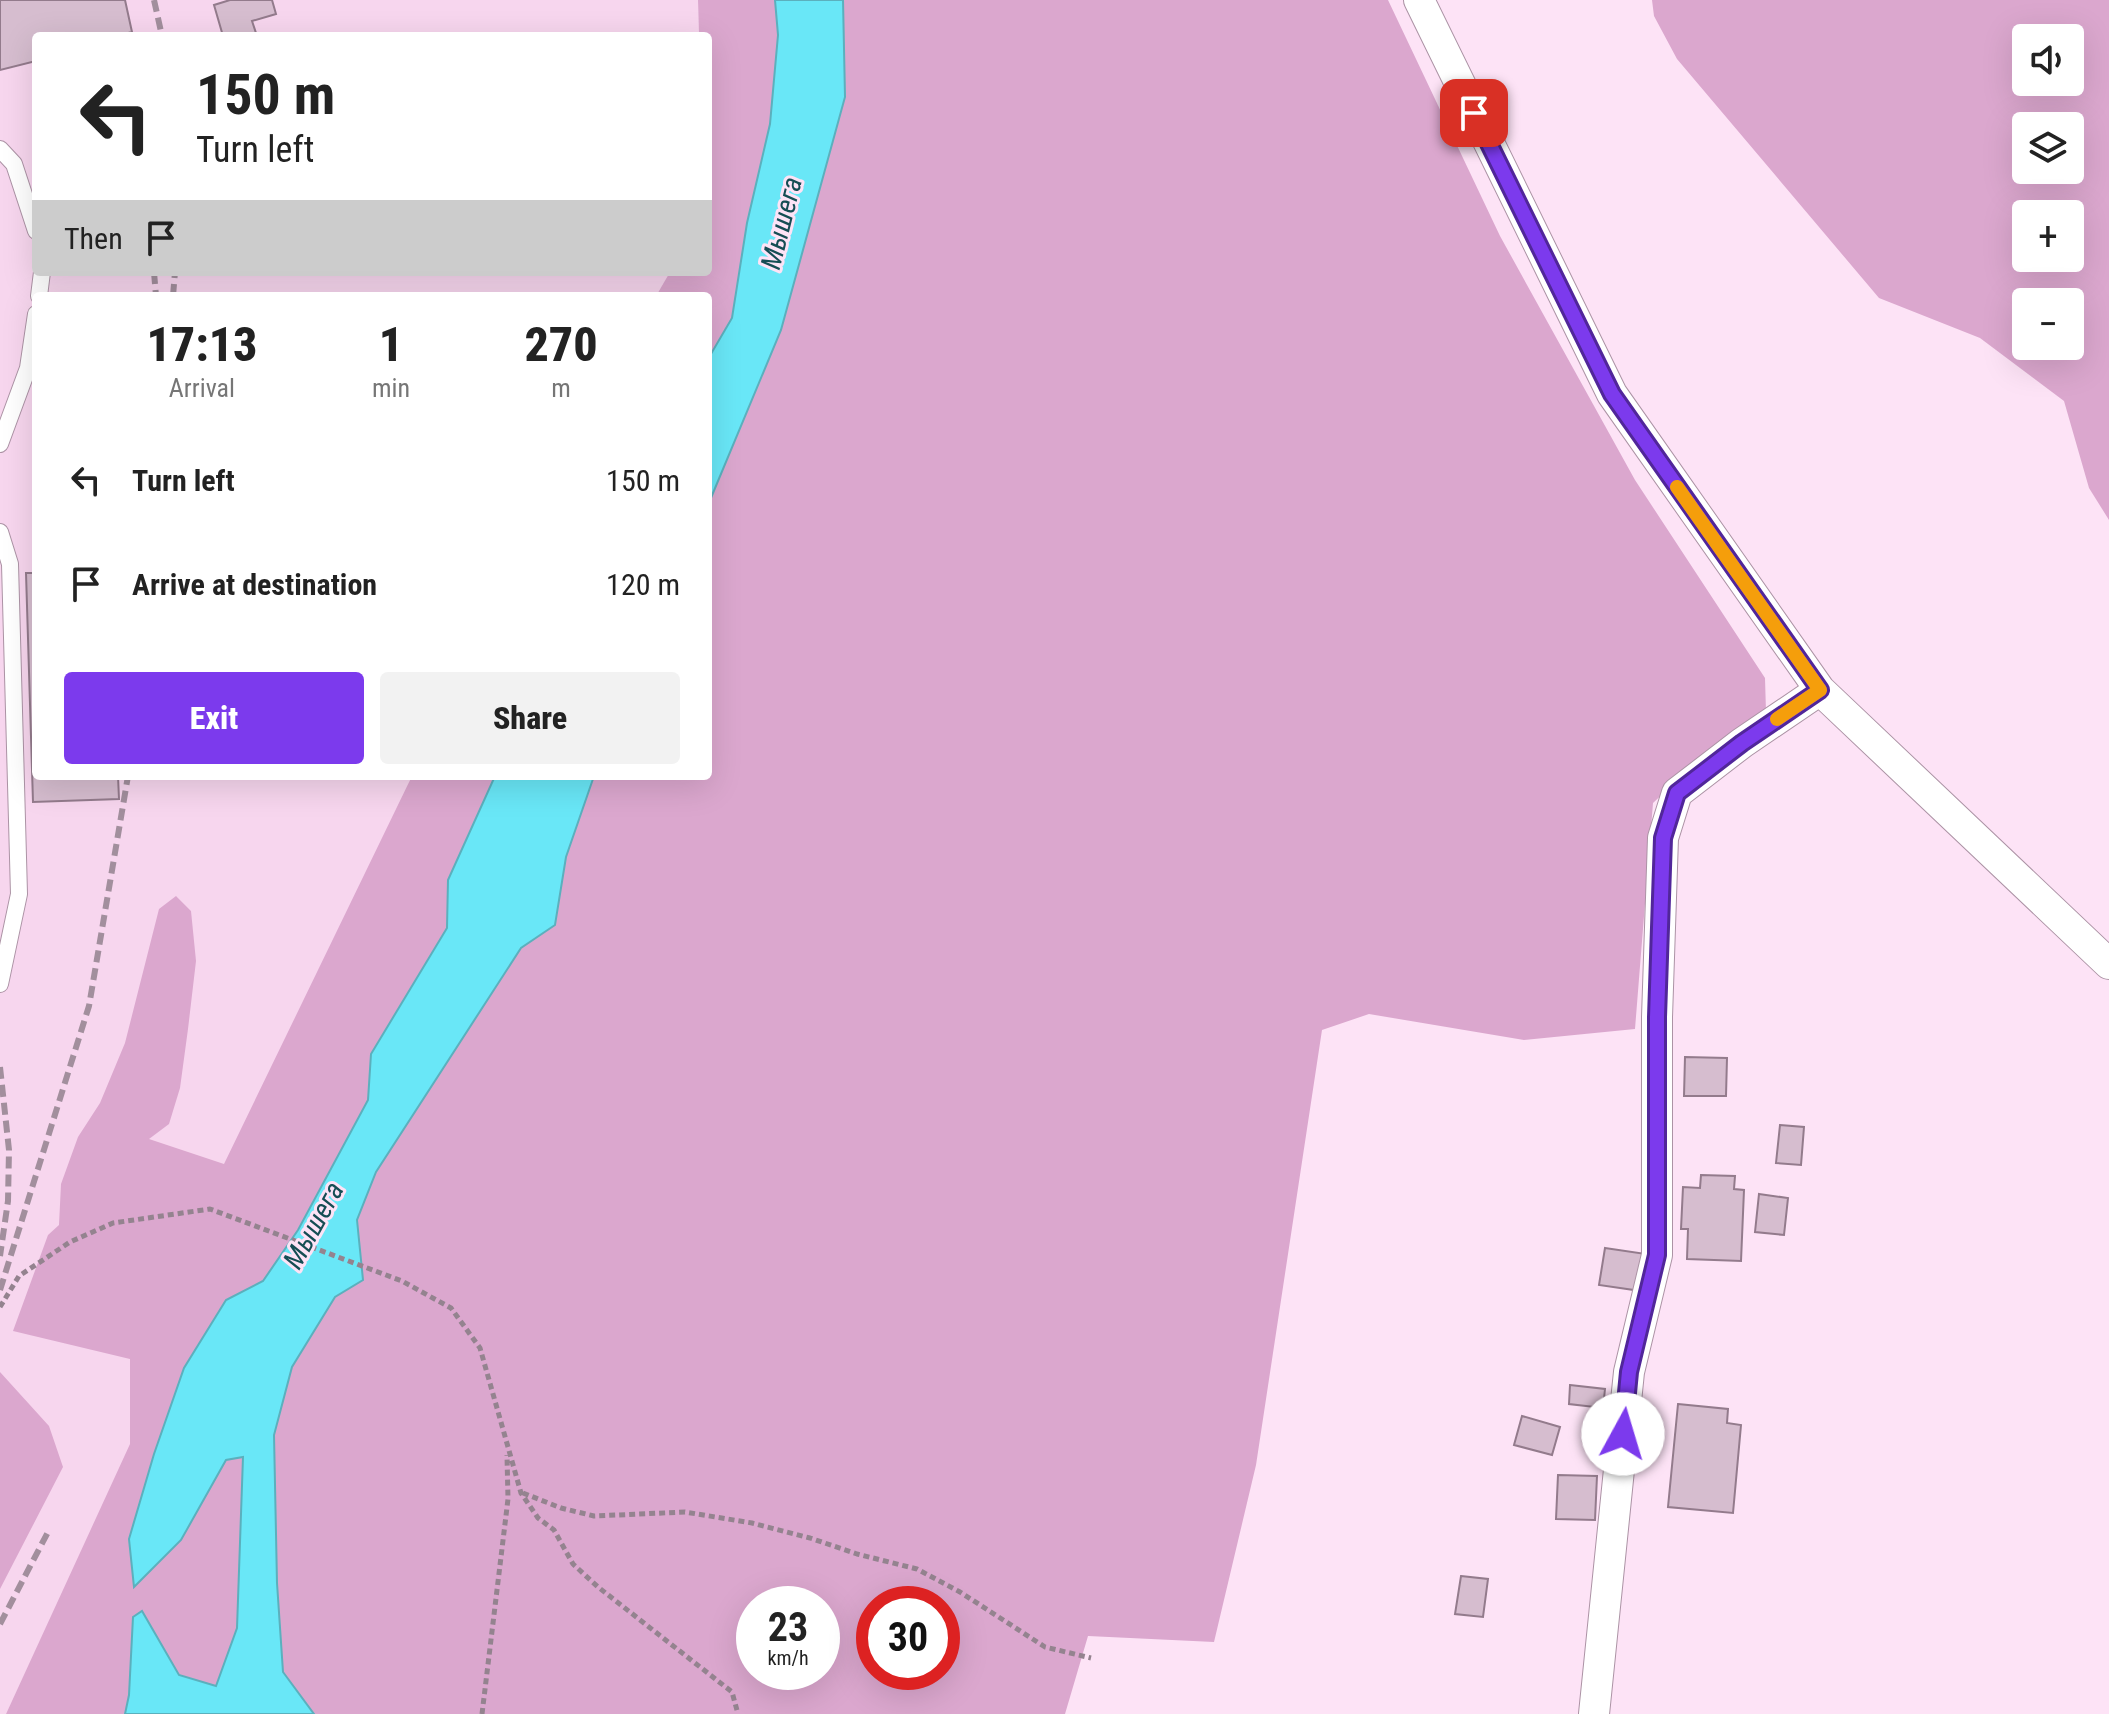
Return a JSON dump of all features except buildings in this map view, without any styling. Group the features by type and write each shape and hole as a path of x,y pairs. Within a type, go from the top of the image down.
{"street":[{"path":"1419,0 1612,394 1820,690 2109,964"},
{"path":"1594,1714 1629,1372 1657,1255 1657,1017 1663,838 1677,793 1742,743 1820,690"}],"lane":[{"path":"0,149 14,164 32,219"},
{"path":"0,444 28,368 32,341"},
{"path":"0,532 10,564 19,894 0,984"}],"path":[{"path":"0,1307 19,1276 70,1242 113,1223 210,1209 402,1281 451,1308 480,1348 521,1493 538,1518 554,1530 573,1564 732,1692 738,1714"},
{"path":"482,1714 508,1499 507,1446"},
{"path":"521,1493 594,1516 685,1512 752,1523 810,1538 917,1569 960,1592 1045,1647 1091,1658"}],"shaded area":[{"path":"0,0 698,0 699,32 32,32 32,276 668,276 658,292 32,292 32,780 410,780 131,1446 6,1714 0,1714"},
{"path":"698,0 775,0 778,35 770,124 747,223 732,318 712,352 712,292 658,292 668,276 712,276 712,32 699,32"},
{"path":"843,0 1388,0 1500,236 1635,480 1765,678 1766,712 1704,755 1653,803 1635,1029 1524,1040 1369,1014 1322,1030 1256,1465 1214,1642 1088,1636 1065,1714 314,1714 283,1672 277,1583 274,1435 292,1368 335,1297 363,1280 357,1220 376,1172 521,947 555,925 566,857 593,780 712,780 712,495 781,330 845,97"},
{"path":"1652,0 2109,0 2109,520 2089,488 2064,401 1980,338 1879,298 1677,59 1654,16"},
{"path":"410,780 493,780 448,880 447,928 371,1054 368,1100 298,1230 263,1281 226,1300 184,1368 154,1454 129,1539 134,1586 181,1540 226,1460 243,1457 237,1628 216,1686 179,1675 129,1695 125,1714 6,1714 130,1444 130,1359 13,1331 48,1235 59,1225 61,1184 78,1137 100,1103 125,1043 159,909 176,896 191,911 196,961 180,1088 169,1124 149,1139 224,1164"},
{"path":"0,1372 49,1426 63,1467 0,1589"}],"water":[{"name":"Мышега","path":"775,0 843,0 845,97 781,330 712,495 712,352 732,318 747,223 770,124 778,35"},
{"name":"Мышега","path":"493,780 593,780 566,857 555,925 521,948 376,1172 357,1220 363,1280 335,1297 292,1367 274,1435 277,1583 283,1672 314,1714 125,1714 129,1695 133,1617 142,1611 179,1675 216,1686 237,1628 243,1457 226,1460 181,1540 134,1587 129,1539 184,1368 226,1300 263,1281 298,1230 368,1100 371,1054 447,928 448,880"}],"railway":[{"path":"154,0 161,32"},
{"path":"154,276 156,292"},
{"path":"173,292 175,276"},
{"path":"0,1290 89,1006 127,780"},
{"path":"0,1067 9,1150 8,1201 0,1256"},
{"path":"0,1624 48,1532"}],"slow traffic":[{"path":"1677,487 1820,690 1777,719"}],"route":[{"path":"1474,113 1612,394 1820,690 1742,743 1677,793 1663,838 1657,1017 1657,1255 1629,1372 1623,1434"}]}
